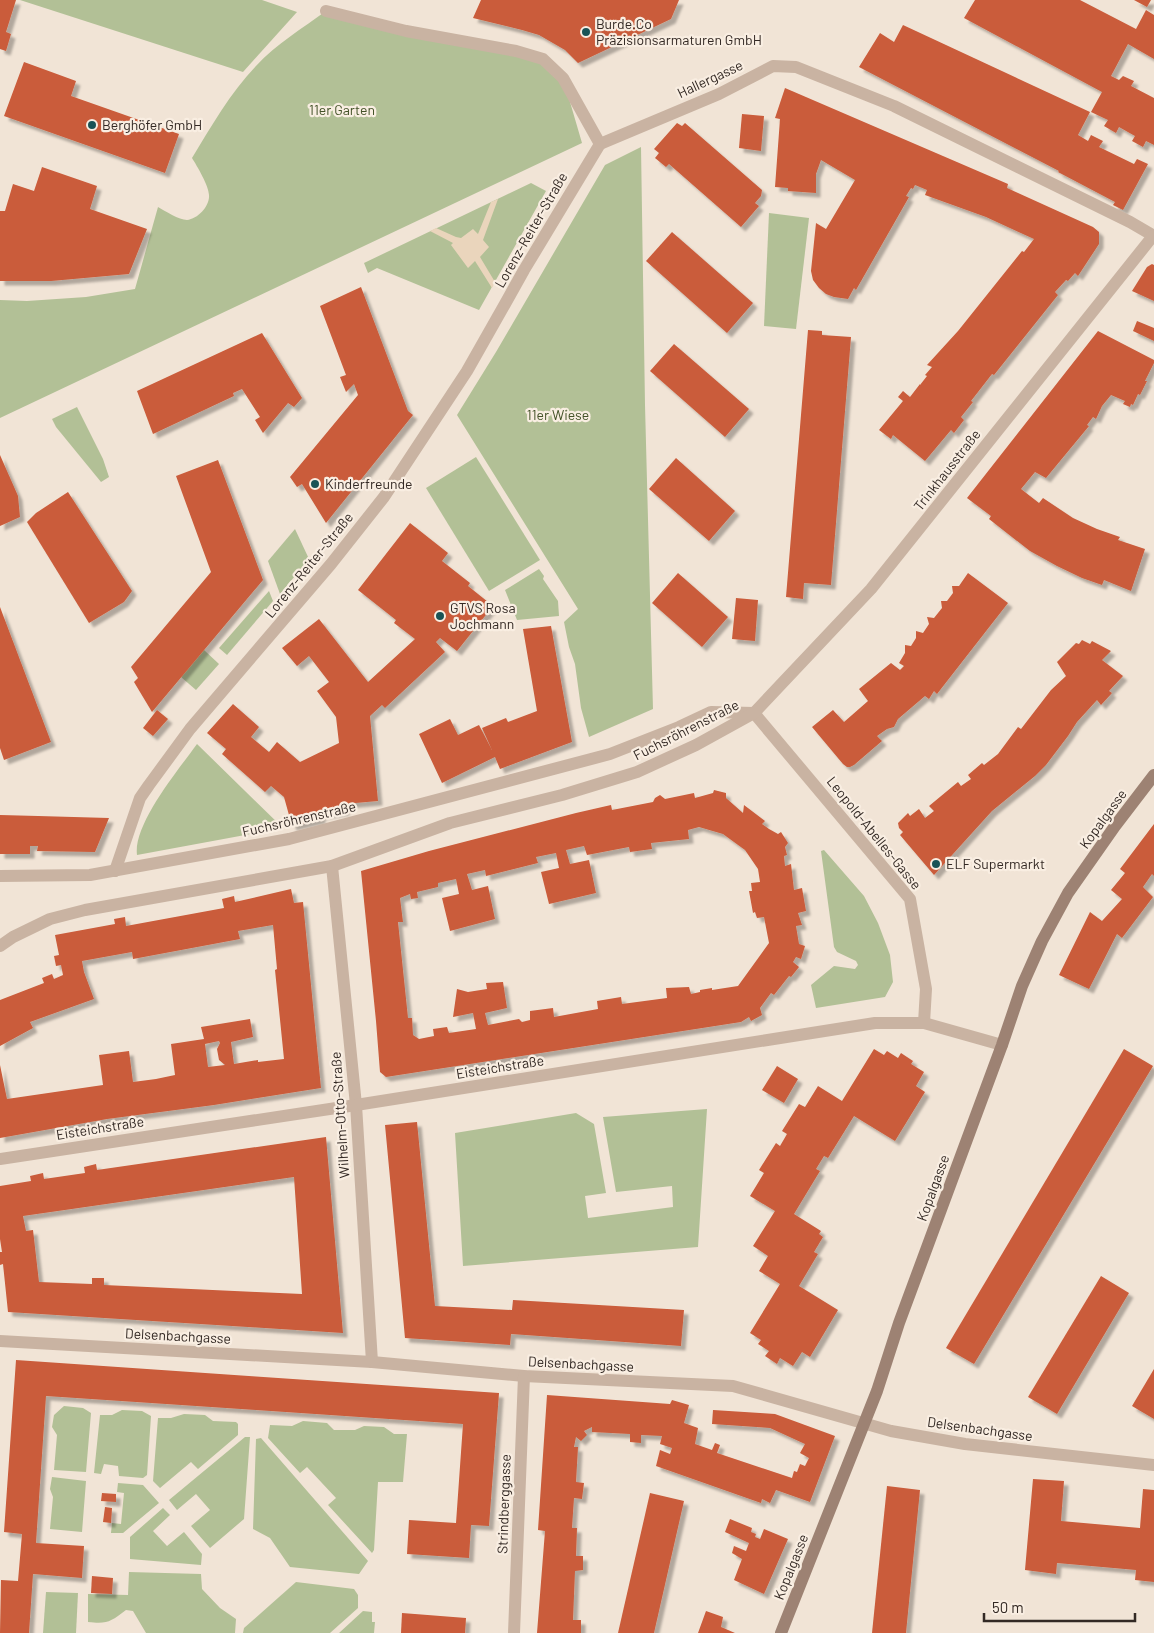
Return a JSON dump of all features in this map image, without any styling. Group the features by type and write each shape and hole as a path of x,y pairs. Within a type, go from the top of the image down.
{"street":[{"path":"326,11 406,30 516,51 543,59 563,78 600,144"},
{"name":"Hallergasse","path":"600,144 719,94 772,66 796,67 894,106 1130,222 1154,236"},
{"name":"Lorenz-Reiter-Straße","path":"115,871 140,798 190,729 331,564 384,497 467,371 524,270 600,144"},
{"name":"Trinkhausstraße","path":"754,713 871,589 1154,236"},
{"name":"Fuchsröhrenstraße","path":"0,876 90,875 289,839 610,754 679,727 710,712 754,713"},
{"name":"Fuchsröhrenstraße","path":"0,946 13,937 50,919 86,910 332,866 450,823 562,795 637,772 696,745 754,713"},
{"name":"Leopold-Abelles-Gasse","path":"754,713 910,899 926,989 924,1023"},
{"name":"Kopalgasse","path":"781,1633 878,1391 902,1314 1026,977 1042,941 1068,893 1154,775"},
{"name":"Wilhelm-Otto-Straße","path":"332,866 356,1105 372,1362"},
{"name":"Eisteichstraße","path":"0,1158 356,1105 875,1023 924,1023 1002,1045"},
{"name":"Delsenbachgasse","path":"0,1341 372,1362 524,1376 733,1386 891,1431 965,1444 1154,1465"},
{"name":"Strindberggasse","path":"514,1633 524,1376"}],"green space":[{"path":"20,0 262,0 297,12 243,72"},
{"name":"11er Garten","path":"326,11 543,59 563,78 582,143 0,418 0,300 27,301 86,297 135,289 158,207 176,217 187,220 199,215 208,203 207,187 192,158 229,99 264,58 281,43"},
{"name":"11er Wiese","path":"641,147 645,405 653,709 589,737 581,708 575,664 564,622 578,609 457,415 605,165"},
{"path":"531,183 546,191 479,310 377,268 368,273 364,263"},
{"path":"769,213 809,218 796,329 764,326"},
{"path":"77,407 103,459 109,477 101,482 56,427 52,419"},
{"path":"476,457 540,560 489,591 426,488"},
{"path":"295,529 309,559 280,594 268,561"},
{"path":"539,569 544,576 543,579 558,601 559,616 517,620 505,590"},
{"path":"269,591 273,601 227,655 219,648"},
{"path":"204,650 219,664 196,690 181,677"},
{"path":"197,744 283,828 137,855 142,828 149,813"},
{"path":"824,850 864,896 878,923 890,955 893,982 885,997 816,1008 811,985 834,966 855,969 858,965 856,961 837,952 834,947 821,851"},
{"path":"707,1109 698,1247 463,1266 455,1133 576,1113 594,1124 606,1193 585,1196 588,1218 673,1207 672,1186 616,1192 603,1117"},
{"path":"64,1406 83,1408 91,1413 86,1472 54,1470 57,1435 52,1427 54,1415"},
{"path":"122,1410 142,1411 151,1416 147,1475 143,1478 119,1476 118,1466 104,1464 101,1474 94,1473 100,1415 112,1415"},
{"path":"184,1414 205,1415 213,1421 236,1422 238,1424 238,1435 198,1469 191,1462 160,1488 153,1481 158,1418 171,1418"},
{"path":"303,1421 327,1423 334,1430 355,1430 364,1426 384,1427 394,1434 407,1434 403,1482 378,1482 374,1550 372,1553 328,1505 336,1498 307,1467 300,1473 268,1438 270,1425 292,1426"},
{"path":"245,1437 250,1437 244,1519 210,1548 191,1526 210,1510 196,1494 177,1510 169,1500"},
{"path":"261,1438 368,1561 359,1574 290,1567 270,1538 253,1529 256,1439"},
{"path":"52,1477 86,1481 82,1532 50,1529 53,1497 50,1489"},
{"path":"118,1483 143,1485 159,1503 123,1533 111,1533 112,1523 121,1524 124,1493 117,1492"},
{"path":"163,1508 170,1515 153,1531 167,1546 184,1532 202,1554 201,1565 130,1559 130,1537"},
{"path":"129,1572 201,1574 202,1589 220,1608 236,1619 235,1633 146,1633 133,1611 126,1610 108,1621 100,1623 88,1622 88,1594 128,1595"},
{"path":"296,1582 354,1589 358,1595 358,1608 330,1633 243,1633 244,1628"},
{"path":"46,1592 78,1593 76,1633 43,1633"},
{"path":"363,1611 372,1612 372,1622 375,1622 374,1633 339,1633"}],"shaded area":[{"path":"498,199 483,240 489,247 480,257 495,282 492,288 475,261 468,268 451,245 453,243 430,231 436,228 461,238 473,229 478,234 491,202"}],"building":[{"path":"0,0 16,0 6,32 11,34 6,51 0,49"},
{"name":"Burde.Co Präzisionsarmaturen GmbH","path":"481,0 679,0 671,19 578,63 565,50 539,35 473,18"},
{"path":"975,0 1080,0 1136,29 1146,10 1154,15 1154,59 1128,44 1111,76 1119,80 1123,76 1134,81 1131,86 1154,98 1154,145 1146,141 1143,147 1132,141 1135,136 1119,127 1116,133 1104,126 1108,120 1091,112 1102,92 964,18"},
{"path":"1134,0 1151,0 1147,7"},
{"path":"903,25 1090,112 1078,135 1088,141 1091,135 1103,141 1099,147 1134,164 1137,159 1148,164 1123,210 1113,205 1115,202 1059,171 859,67 880,33 894,42"},
{"name":"Berghöfer GmbH","path":"24,62 76,81 71,96 179,134 165,173 4,116"},
{"path":"785,88 1008,184 1007,188 1093,227 1099,232 1099,244 1078,276 1075,273 1055,292 1058,295 971,401 973,402 961,417 964,420 954,433 951,430 925,461 893,435 891,439 879,430 903,401 898,397 903,391 910,397 932,367 927,365 958,331 1022,251 1024,252 1034,239 986,217 925,195 927,190 915,185 906,196 909,197 856,290 854,288 848,299 826,294 813,280 811,271 816,223 826,229 855,180 821,160 816,174 816,193 788,191 788,188 775,187 780,119 775,118"},
{"path":"742,114 764,116 761,151 739,148"},
{"path":"677,123 682,126 685,123 762,190 761,196 755,203 759,206 741,227 669,164 666,167 655,158 659,153 654,149"},
{"path":"42,167 97,186 90,209 147,229 129,274 51,281 0,281 0,211 5,211 13,184 34,191"},
{"path":"672,232 753,303 727,333 646,261"},
{"path":"1152,264 1154,265 1154,301 1132,291 1147,267"},
{"path":"361,287 408,411 413,415 326,523 302,484 297,487 290,477 358,395 354,384 346,392 340,377 346,375 320,306"},
{"path":"1137,321 1154,328 1154,341 1133,331"},
{"path":"808,330 822,331 822,335 851,337 831,585 804,583 803,599 786,597"},
{"path":"1098,331 1154,360 1145,381 1147,381 1140,395 1138,394 1133,405 1131,404 1130,407 1123,404 1125,401 1111,395 1102,406 1096,419 1093,417 1087,425 1089,426 1046,478 1035,472 1021,489 1039,503 1043,498 1073,518 1120,537 1118,540 1145,549 1131,591 1104,580 1102,585 1082,578 1030,551 989,519 991,516 967,498"},
{"path":"262,333 302,398 294,407 288,403 263,433 255,420 260,417 242,389 233,393 234,396 153,434 137,391"},
{"path":"674,344 749,409 725,437 650,371"},
{"path":"0,455 18,496 20,517 0,526"},
{"path":"676,458 735,511 709,541 649,489"},
{"path":"218,460 263,580 152,712 134,682 138,678 131,667 211,572 176,476"},
{"path":"68,492 132,591 124,602 89,623 27,522 36,513"},
{"path":"410,523 448,553 442,561 470,583 468,586 493,606 457,651 440,638 436,642 445,652 385,708 382,705 370,716 378,801 344,804 345,811 321,815 321,819 292,826 284,797 271,786 265,792 222,754 226,749 207,733 233,704 259,727 251,737 269,752 277,742 300,762 339,743 336,717 317,691 329,682 309,656 297,666 282,648 319,619 368,682 415,639 394,623 396,620 358,590"},
{"path":"678,573 728,617 702,647 652,603"},
{"path":"968,573 1008,603 937,694 934,691 929,699 925,696 898,719 894,727 887,729 877,736 882,741 854,765 847,767 812,727 833,710 844,722 868,701 859,689 891,663 900,670 904,666 899,663 905,653 905,645 911,646 916,638 916,631 923,633 929,624 927,617 934,618 942,608 941,601 947,601 953,593 952,586 959,586"},
{"path":"736,598 758,600 755,641 732,639"},
{"path":"0,607 51,742 4,760 0,748"},
{"path":"551,626 572,742 500,769 495,757 442,783 419,734 450,719 458,735 479,725 492,750 482,728 506,718 508,722 537,711 523,629"},
{"path":"1082,640 1090,644 1092,641 1111,651 1102,660 1123,676 1109,691 1112,693 1101,705 1097,700 1077,722 1046,765 992,811 934,875 900,835 903,832 899,828 898,823 908,813 910,816 919,809 925,818 934,811 929,806 958,782 961,786 971,779 968,775 982,763 984,765 998,754 1018,727 1021,729 1051,690 1066,676 1057,662 1076,643 1079,644"},
{"path":"157,710 168,719 153,736 143,728"},
{"path":"714,790 726,793 726,798 743,813 744,805 765,821 762,824 778,834 781,832 788,843 785,847 787,855 784,856 785,866 791,864 794,890 802,888 806,911 798,913 802,925 796,926 799,944 805,946 801,959 796,957 793,962 799,967 774,995 771,993 760,1008 762,1015 751,1021 749,1017 741,1022 386,1077 380,1072 361,871 429,851 611,805 612,810 653,802 660,795 665,799 694,793 695,798 713,793","holes":["699,827 723,834 745,850 758,869 760,882 751,883 752,891 749,891 753,913 755,912 757,918 764,917 769,943 738,986 700,990 700,992 691,994 689,987 666,988 667,998 622,1004 621,997 597,1001 598,1009 554,1017 553,1008 530,1011 530,1020 522,1022 519,1019 488,1025 485,1013 507,1008 503,982 486,983 487,989 468,992 457,989 453,1017 473,1013 476,1029 449,1033 447,1027 433,1029 434,1036 419,1039 413,1035 412,1018 408,1018 398,922 403,922 400,898 410,894 411,899 418,898 417,892 438,887 438,883 456,879 459,894 442,898 450,931 495,919 488,886 472,890 467,874 485,870 486,876 538,863 536,857 556,853 559,868 541,872 549,904 596,893 589,860 570,864 566,850 584,846 587,855 629,847 630,852 652,849 651,843 689,839 688,830"]},
{"path":"0,815 109,818 95,852 37,851 38,846 30,846 30,854 0,854"},
{"path":"1154,824 1154,876 1152,874 1143,887 1153,897 1122,938 1117,934 1089,989 1059,975 1090,912 1102,921 1122,899 1111,890 1125,873 1120,869"},
{"path":"291,889 294,903 303,902 321,1088 107,1119 0,1138 0,1065 7,1099 103,1085 99,1055 129,1051 133,1082 156,1079 175,1075 171,1044 204,1039 201,1027 250,1019 253,1037 231,1042 234,1064 258,1060 258,1062 284,1059 275,970 277,969 273,925 238,931 240,939 133,959 132,952 82,961 94,999 30,1022 33,1028 0,1046 0,1000 44,983 42,978 52,974 54,979 63,975 61,965 56,966 54,956 59,955 55,935 115,924 114,919 125,917 126,926 224,908 222,899 234,896 235,902","holes":["219,1041 217,1049 219,1060 225,1065 208,1067 205,1044"]},
{"path":"874,1049 884,1055 887,1051 898,1058 901,1053 913,1061 911,1064 924,1072 916,1086 925,1092 895,1141 854,1116 828,1158 824,1156 816,1169 820,1171 794,1214 821,1231 819,1234 823,1237 814,1252 818,1254 799,1286 838,1310 810,1357 802,1352 793,1366 780,1358 777,1364 765,1356 769,1351 758,1344 761,1340 750,1333 780,1284 759,1271 768,1256 753,1246 775,1211 750,1196 764,1173 759,1170 776,1143 780,1146 787,1134 782,1131 799,1104 805,1107 818,1086 842,1101"},
{"path":"1124,1049 1153,1066 974,1364 946,1348"},
{"path":"777,1066 798,1079 784,1103 762,1090"},
{"path":"417,1122 435,1306 512,1310 513,1300 684,1310 681,1346 511,1334 510,1345 405,1338 385,1125"},
{"path":"326,1137 343,1333 8,1312 3,1264 0,1265 0,1252 2,1252 0,1239 0,1186 31,1181 30,1176 43,1173 44,1179 85,1173 84,1167 96,1164 97,1170","holes":["294,1177 302,1294 104,1285 104,1278 92,1278 92,1284 39,1282 33,1230 26,1231 23,1216"]},
{"path":"1101,1276 1129,1293 1057,1414 1028,1397"},
{"path":"16,1360 499,1393 489,1526 471,1525 469,1558 407,1554 409,1520 456,1523 463,1424 46,1396 36,1543 84,1546 82,1578 33,1574 29,1633 0,1633 1,1580 18,1581 22,1534 4,1532"},
{"path":"1154,1369 1154,1419 1132,1406"},
{"path":"547,1395 670,1404 672,1400 689,1405 684,1423 698,1428 695,1444 712,1450 715,1443 720,1445 717,1453 792,1478 794,1471 797,1472 800,1464 805,1466 809,1458 800,1453 805,1444 770,1428 712,1424 713,1410 775,1414 835,1436 810,1502 776,1490 770,1503 762,1499 761,1503 656,1466 660,1450 670,1454 672,1448 660,1444 662,1436 641,1435 641,1443 630,1442 630,1434 592,1432 592,1427 584,1431 587,1435 581,1441 576,1437 574,1447 578,1447 576,1482 584,1483 582,1499 574,1498 572,1528 577,1528 576,1556 583,1556 583,1570 575,1571 573,1620 581,1620 581,1633 537,1633 545,1531 538,1530"},
{"path":"1033,1479 1064,1481 1061,1521 1140,1528 1143,1489 1154,1490 1154,1582 1135,1580 1136,1570 1057,1563 1056,1574 1025,1570"},
{"path":"887,1486 920,1490 906,1633 872,1633"},
{"path":"102,1493 116,1494 116,1502 101,1501"},
{"path":"650,1493 684,1501 654,1633 618,1633"},
{"path":"105,1507 112,1508 111,1523 103,1522"},
{"path":"730,1519 752,1528 751,1532 760,1539 764,1529 788,1539 764,1594 734,1580 742,1559 732,1553 734,1546 746,1551 749,1543 725,1532"},
{"path":"92,1576 113,1578 112,1594 91,1593"},
{"path":"706,1611 723,1617 721,1627 735,1633 698,1633"},
{"path":"402,1613 466,1618 465,1633 401,1633"}],"place":[{"name":"Burde.Co Präzisionsarmaturen GmbH","path":"586,32"},
{"name":"Berghöfer GmbH","path":"92,125"},
{"name":"Kinderfreunde","path":"315,484"},
{"name":"GTVS Rosa Jochmann","path":"440,616"},
{"name":"ELF Supermarkt","path":"936,864"}]}
